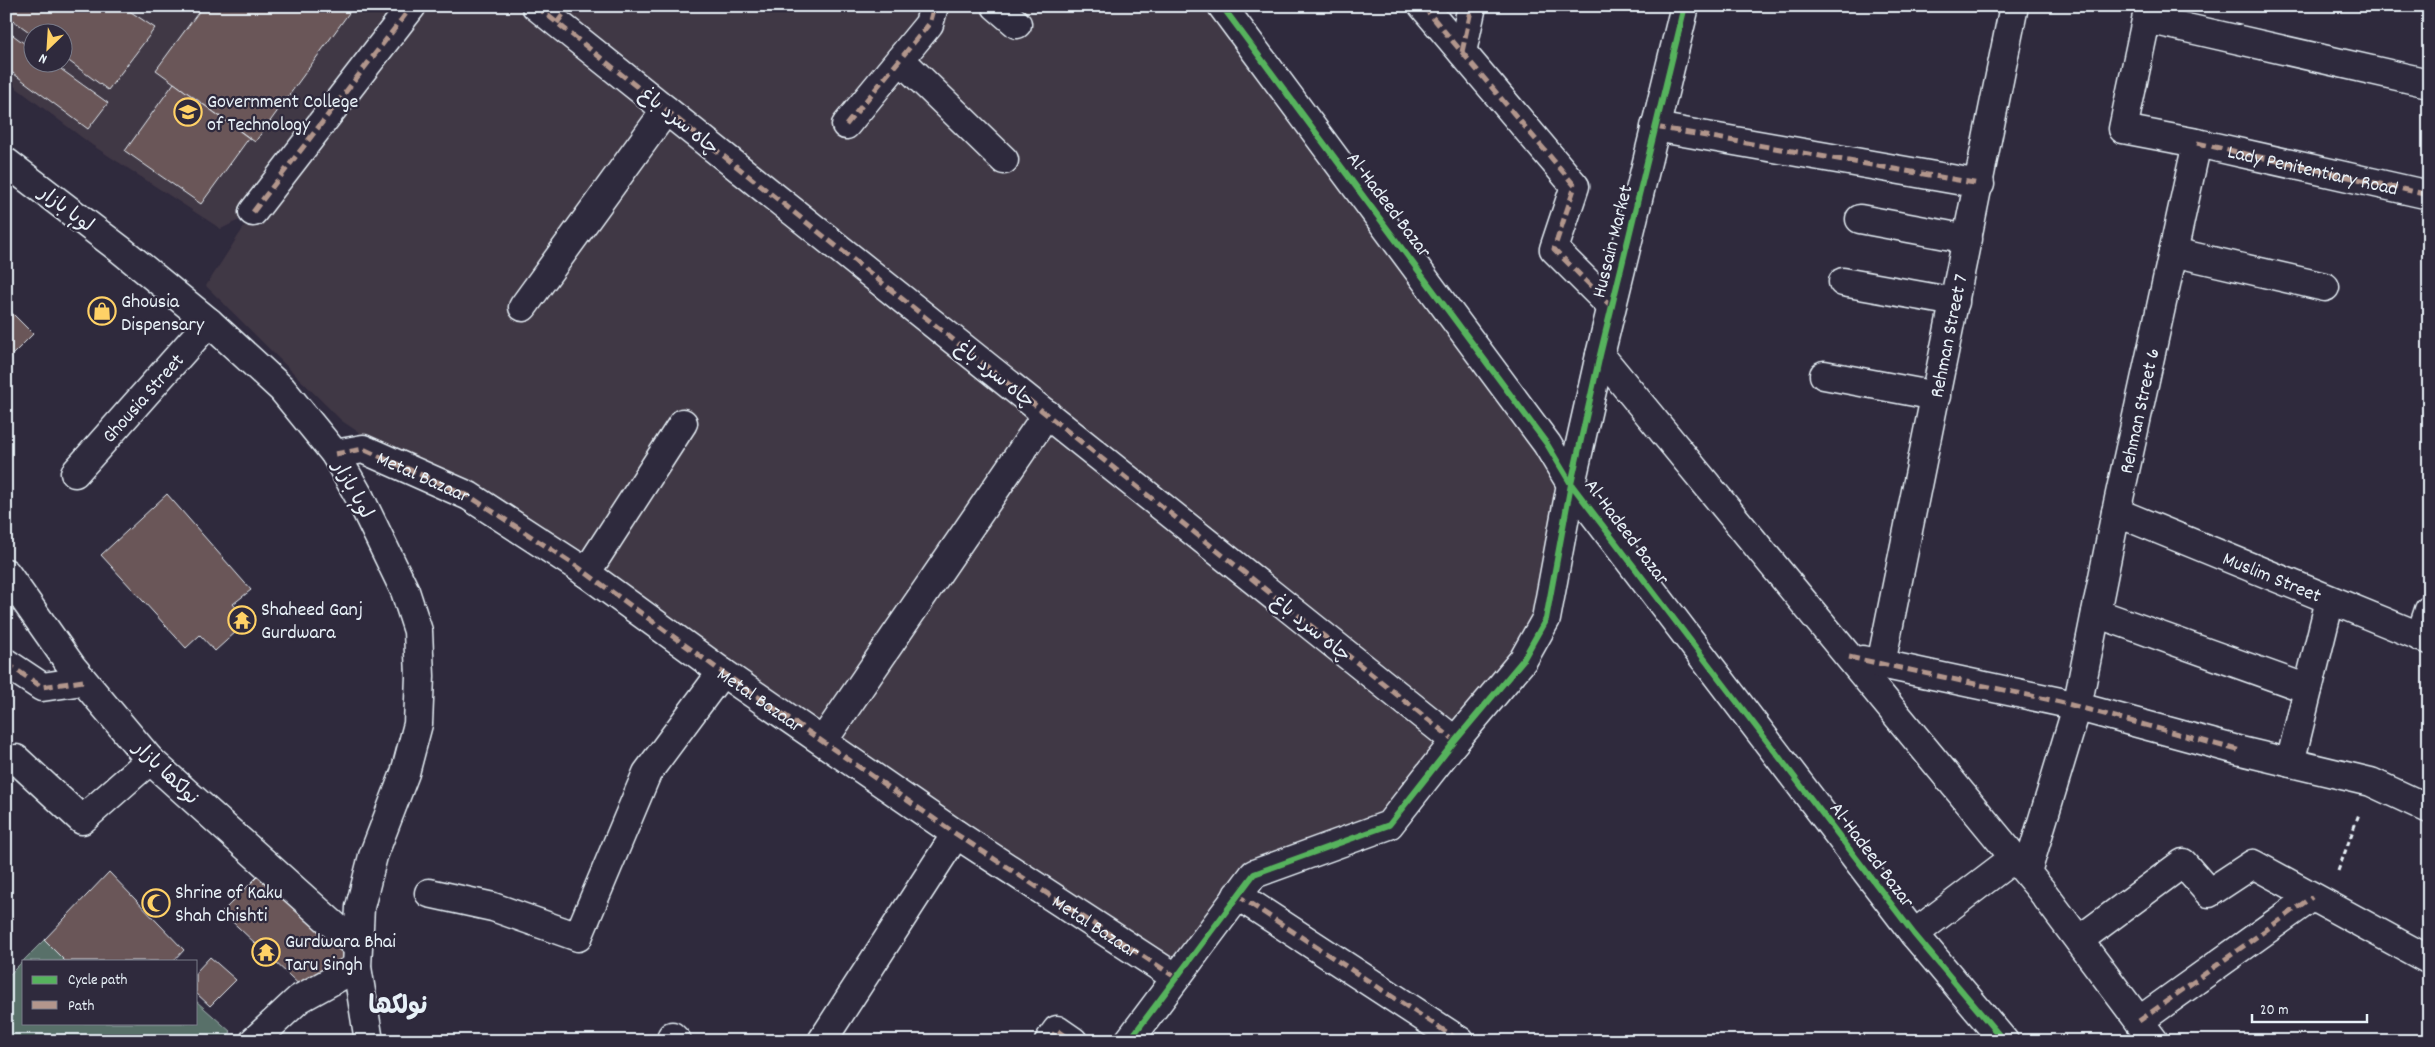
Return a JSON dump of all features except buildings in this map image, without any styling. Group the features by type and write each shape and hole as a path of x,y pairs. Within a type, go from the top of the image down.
{"street":[{"path":"253,212 412,6"},
{"path":"846,125 901,60 928,24 934,6"},
{"path":"996,6 1017,24"},
{"name":"Al-Hadeed Bazar","path":"1222,6 1548,444 1572,484 1914,934 2004,1041"},
{"path":"1423,6 1575,186 1554,249 1611,306"},
{"path":"1462,52 1472,6"},
{"name":"Hussain Market","path":"1129,1041 1175,977 1254,874 1389,825 1455,741 1523,660 1546,619 1572,484 1611,306 1685,6"},
{"name":"Rehman Street 7","path":"1881,664 1980,184 2014,6"},
{"name":"چاہ سرد باغ","path":"554,12 666,110 1455,741"},
{"path":"2197,143 2123,129 2148,13 2424,82"},
{"path":"901,60 1004,160"},
{"path":"523,307 666,110"},
{"path":"1656,127 1980,184"},
{"name":"Lady Penitentiary Road","path":"2197,143 2429,195"},
{"name":"Rehman Street 6","path":"2020,865 2077,707 2116,512 2197,143"},
{"name":"لوہا بازار","path":"6,162 121,250 209,322 282,388 335,454 364,506 405,591 418,631 420,667 418,724 405,773 373,856 360,908 357,956 370,1041"},
{"path":"1860,219 1968,239"},
{"path":"2173,252 2325,286"},
{"path":"1843,282 1956,302"},
{"name":"Ghousia Street","path":"75,473 209,322"},
{"path":"1600,355 2020,865 2147,1031 2319,901"},
{"path":"1824,375 1936,396"},
{"path":"823,741 1046,414"},
{"path":"586,574 683,423"},
{"name":"Metal Bazaar","path":"335,454 363,449 469,496 586,574 722,672 956,834 1175,977"},
{"name":"Muslim Street","path":"2116,512 2424,638"},
{"name":"نولکھا بازار","path":"6,572 83,681 150,760 357,956"},
{"path":"2290,763 2330,600"},
{"path":"2424,638 2429,610"},
{"path":"2096,613 2308,689"},
{"path":"1849,658 2077,707 2241,751 2371,782 2429,809"},
{"path":"6,663 42,687 83,681"},
{"path":"430,893 493,907 578,937 647,773 722,672"},
{"path":"16,759 82,820 150,760"},
{"path":"822,1041 956,834"},
{"path":"2079,940 2183,863 2209,893 2253,864 2429,960"},
{"path":"1914,934 2020,865"},
{"path":"1237,895 1460,1041"},
{"path":"254,1041 299,1000 357,956"},
{"path":"1049,1041 1057,1030 1073,1041"}],"path":[{"path":"2319,901 2371,782"}],"shaded area":[{"path":"6,6 1219,6 1571,484 1548,606 1389,825 1272,867 1175,977 342,421 206,286 253,213 221,229 92,145 6,80"}],"green space":[{"path":"44,940 64,960 24,960"},
{"path":"22,962 22,1024 198,1024 198,1003 231,1032 223,1041 6,1041 6,978"}],"marked path":[{"path":"253,212 412,6"},
{"path":"536,6 1455,741"},
{"path":"557,23 569,6"},
{"path":"846,125 929,24 934,6"},
{"path":"1423,6 1575,186 1554,249 1611,306"},
{"path":"1462,52 1472,6"},
{"path":"1655,127 1980,184"},
{"path":"2197,143 2429,195"},
{"path":"335,454 363,449 469,496 575,565 722,672 956,834 1175,977 1172,982"},
{"path":"1849,657 2060,702 2241,751"},
{"path":"6,663 42,687 83,681"},
{"path":"1237,895 1460,1041"},
{"path":"2139,1021 2312,897"},
{"path":"1049,1041 1057,1030 1073,1041"}],"cycle path":[{"path":"1222,6 1547,444 1571,484 1914,934 2004,1041"},
{"path":"1129,1041 1254,874 1389,825 1455,741 1523,660 1546,619 1571,484 1600,355 1685,6"}],"place":[{"name":"Government College of Technology","path":"188,112"},
{"name":"Ghousia Dispensary","path":"102,311"},
{"name":"Shaheed Ganj Gurdwara","path":"242,620"},
{"name":"Shrine of Kaku Shah Chishti","path":"156,903"},
{"name":"Gurdwara Bhai Taru Singh","path":"266,952"}],"district":[{"name":"نولکھا","path":"398,1004"}]}
